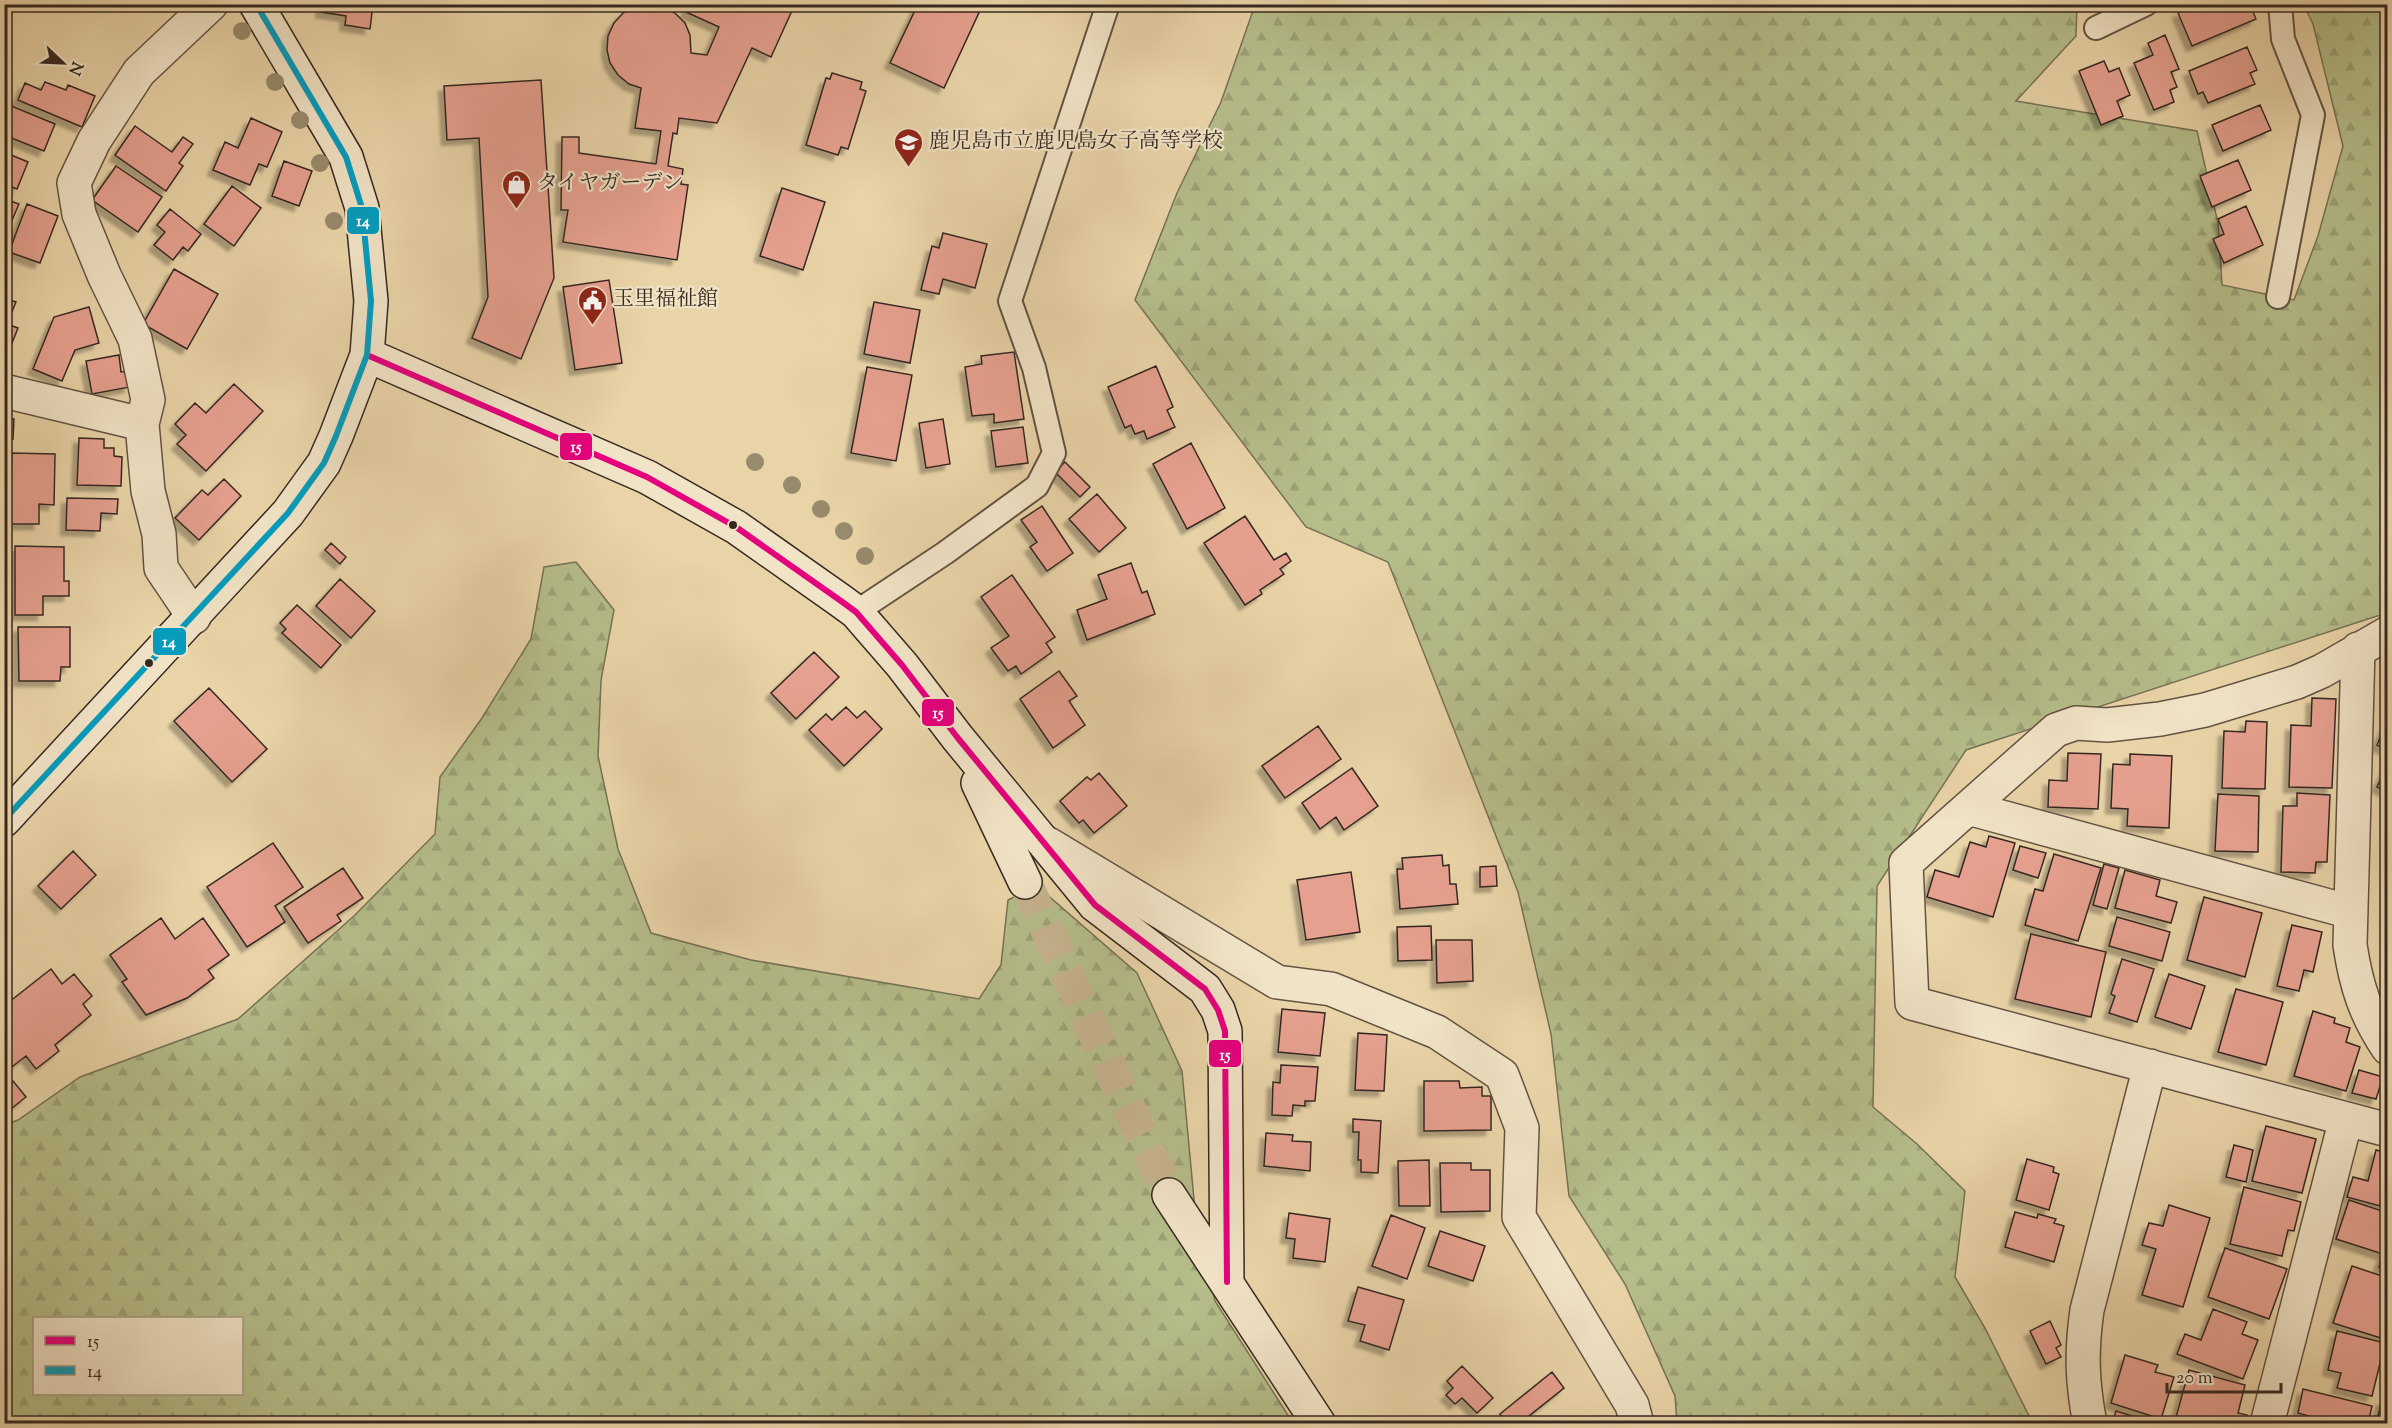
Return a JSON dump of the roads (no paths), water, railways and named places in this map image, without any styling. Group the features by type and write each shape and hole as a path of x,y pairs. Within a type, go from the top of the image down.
{"street":[{"path":"194,617 161,568 159,534 148,491 142,424 148,400 135,339 104,275 80,214 74,183 94,141 139,72 211,4"},
{"path":"4,820 288,513 324,463 367,355 371,301 362,208 346,157 256,4"},
{"path":"367,355 647,477 736,526 856,612 902,665 957,738 1095,905 1205,989 1218,1010 1225,1031 1227,1282"},
{"path":"4,391 142,424"},
{"path":"2388,633 2322,671 2297,682 2205,710 2160,719 2107,725 2076,723 2056,730 1906,863 1912,1003 2388,1130"},
{"path":"2358,649 2350,945 2354,973 2363,1006 2388,1047"},
{"path":"957,738 1025,882"},
{"path":"1968,808 2350,912"},
{"path":"1042,841 1277,982 1331,989 1437,1032 1502,1075 1522,1128 1519,1217 1632,1405 1636,1424"},
{"path":"2090,1424 2084,1393 2082,1351 2086,1310 2150,1066"},
{"path":"2267,1424 2346,1119"},
{"path":"1169,1195 1319,1424"}],"lane":[{"path":"856,612 945,553 1037,486 1054,453 1034,368 1010,301 1108,4"},
{"path":"2096,28 2146,4"},
{"path":"2278,297 2313,115 2283,39 2280,4"}],"tunnel":[{"path":"1025,882 1169,1195"}],"place":[{"name":"鹿児島市立鹿児島女子高等学校","path":"908,168"},
{"name":"タイヤガーデン","path":"516,210"},
{"name":"玉里福祉館","path":"592,326"}]}
